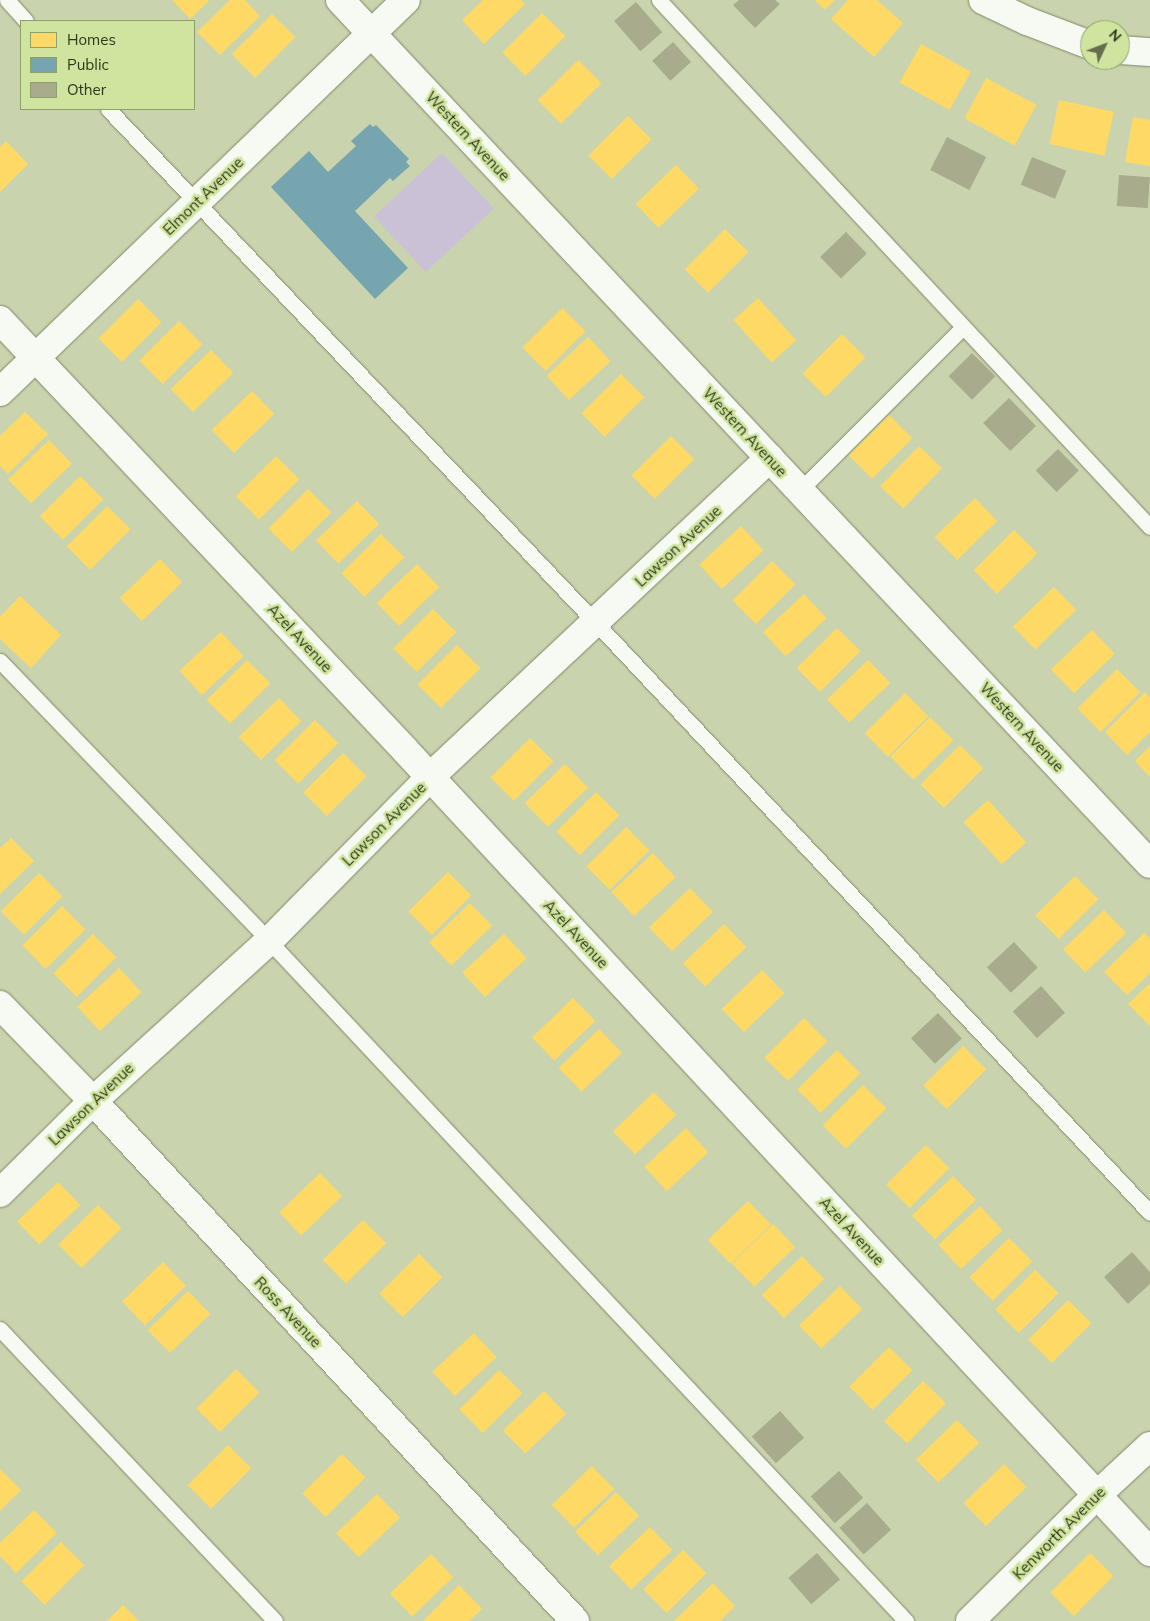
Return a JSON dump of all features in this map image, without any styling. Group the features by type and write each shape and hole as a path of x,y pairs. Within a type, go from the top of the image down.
{"street":[{"name":"Western Avenue","path":"340,0 1150,864"},
{"name":"Elmont Avenue","path":"0,392 406,0"},
{"path":"983,0 1027,21 1080,41"},
{"path":"1130,51 1150,52"},
{"name":"Azel Avenue","path":"0,320 430,777 1150,1552"},
{"name":"Lawson Avenue","path":"0,1193 93,1101 269,940 430,777 770,458"},
{"name":"Ross Avenue","path":"0,1005 93,1101 575,1621"},
{"name":"Kenworth Avenue","path":"970,1621 1097,1495 1150,1446"}],"lane":[{"path":"7,0 25,20"},
{"path":"659,0 1150,527"},
{"path":"109,110 596,623 1150,1213"},
{"path":"799,491 963,326"},
{"path":"0,662 269,940 906,1621"},
{"path":"0,1329 275,1621"}],"shaded area":[{"path":"442,153 494,209 426,272 374,216"}],"building: Homes":[{"path":"172,0 209,0 190,19"},
{"path":"230,0 245,0 260,16 220,55 197,32"},
{"path":"483,0 521,0 525,4 484,44 462,20"},
{"path":"815,0 835,0 825,10"},
{"path":"848,0 877,0 903,23 874,57 831,19"},
{"path":"542,13 565,36 526,76 502,53"},
{"path":"272,14 295,37 255,78 232,54"},
{"path":"921,44 971,72 950,110 900,82"},
{"path":"578,60 601,83 561,124 538,100"},
{"path":"986,78 1036,105 1015,145 964,119"},
{"path":"1059,100 1114,112 1104,156 1050,144"},
{"path":"628,116 651,139 612,179 588,156"},
{"path":"1133,117 1150,120 1150,166 1125,162"},
{"path":"6,141 28,164 0,192 0,147"},
{"path":"676,165 699,189 659,228 636,204"},
{"path":"725,229 748,252 708,293 685,269"},
{"path":"758,298 796,340 772,362 733,320"},
{"path":"138,299 161,322 122,362 98,339"},
{"path":"562,308 585,331 546,371 522,348"},
{"path":"179,321 202,344 163,384 139,361"},
{"path":"842,334 865,357 826,397 802,374"},
{"path":"588,337 611,361 569,400 546,376"},
{"path":"211,350 233,373 193,412 171,389"},
{"path":"621,374 644,397 605,437 581,414"},
{"path":"252,391 274,414 234,453 212,430"},
{"path":"25,412 48,434 8,474 0,466 0,436"},
{"path":"889,415 912,438 872,479 849,455"},
{"path":"671,436 694,459 655,499 631,476"},
{"path":"49,440 72,464 31,503 8,480"},
{"path":"919,446 942,468 903,509 880,486"},
{"path":"276,456 299,479 259,520 236,496"},
{"path":"80,476 103,499 63,540 40,516"},
{"path":"308,489 331,512 292,552 268,529"},
{"path":"975,498 997,521 957,560 935,537"},
{"path":"357,501 379,524 338,564 316,541"},
{"path":"107,506 130,529 90,570 67,546"},
{"path":"741,526 764,550 722,589 699,565"},
{"path":"1014,530 1037,553 997,594 974,570"},
{"path":"381,534 404,557 365,597 341,574"},
{"path":"160,559 182,582 142,621 120,598"},
{"path":"772,561 795,584 756,624 732,601"},
{"path":"417,564 439,587 399,626 377,603"},
{"path":"1054,587 1076,610 1035,650 1013,627"},
{"path":"804,594 827,618 786,656 763,632"},
{"path":"20,596 61,635 31,668 0,639 0,617"},
{"path":"433,609 456,632 417,672 393,649"},
{"path":"837,628 860,651 820,692 797,668"},
{"path":"1092,630 1115,654 1074,693 1051,670"},
{"path":"221,632 244,656 202,695 179,671"},
{"path":"457,645 480,668 441,708 417,685"},
{"path":"247,660 270,683 230,724 207,700"},
{"path":"868,660 890,683 849,723 827,700"},
{"path":"1117,669 1140,692 1101,732 1077,709"},
{"path":"1145,692 1150,698 1150,732 1127,755 1105,732"},
{"path":"905,693 928,716 888,757 865,733"},
{"path":"279,698 301,721 261,760 239,737"},
{"path":"930,717 953,740 914,780 890,757"},
{"path":"315,720 338,743 298,784 275,760"},
{"path":"530,738 553,761 514,801 490,778"},
{"path":"960,745 983,768 944,808 920,785"},
{"path":"1150,746 1150,777 1135,761"},
{"path":"343,753 366,776 327,816 303,793"},
{"path":"565,764 588,788 548,827 525,803"},
{"path":"596,792 619,815 580,855 556,832"},
{"path":"988,800 1026,842 1002,864 963,822"},
{"path":"626,827 649,850 610,890 586,867"},
{"path":"11,838 34,861 0,894 0,848"},
{"path":"653,853 676,877 634,916 611,892"},
{"path":"448,872 471,895 432,935 408,912"},
{"path":"39,873 62,896 24,935 1,911"},
{"path":"1075,876 1098,899 1059,939 1035,916"},
{"path":"690,888 713,912 672,951 649,928"},
{"path":"470,903 492,926 451,966 429,943"},
{"path":"62,906 85,929 46,969 22,946"},
{"path":"1104,910 1126,933 1085,973 1063,950"},
{"path":"724,924 746,947 705,987 683,964"},
{"path":"1144,933 1150,939 1150,973 1127,995 1104,972"},
{"path":"93,934 116,957 77,997 53,974"},
{"path":"504,934 527,958 485,997 462,973"},
{"path":"119,968 142,992 100,1031 77,1007"},
{"path":"762,970 784,993 744,1032 722,1009"},
{"path":"1150,983 1150,1026 1128,1004"},
{"path":"573,998 595,1021 554,1061 532,1038"},
{"path":"804,1018 827,1041 788,1081 764,1058"},
{"path":"599,1029 622,1053 582,1092 559,1068"},
{"path":"963,1046 986,1069 947,1109 923,1086"},
{"path":"837,1050 860,1073 821,1113 797,1090"},
{"path":"863,1085 886,1108 846,1149 823,1125"},
{"path":"654,1092 676,1115 635,1155 613,1132"},
{"path":"686,1128 709,1152 667,1191 644,1167"},
{"path":"926,1145 949,1168 910,1208 886,1185"},
{"path":"320,1173 342,1196 301,1236 279,1213"},
{"path":"953,1176 976,1200 935,1239 912,1216"},
{"path":"58,1182 80,1205 39,1245 17,1222"},
{"path":"748,1201 771,1225 731,1264 708,1240"},
{"path":"98,1205 121,1228 82,1268 58,1245"},
{"path":"980,1206 1003,1230 961,1269 938,1245"},
{"path":"363,1220 386,1243 346,1284 323,1260"},
{"path":"773,1224 795,1247 754,1287 732,1264"},
{"path":"1009,1238 1032,1261 993,1301 969,1278"},
{"path":"419,1254 442,1277 403,1317 379,1294"},
{"path":"802,1256 824,1279 784,1318 762,1295"},
{"path":"163,1262 186,1286 145,1325 122,1302"},
{"path":"1035,1270 1058,1293 1019,1333 995,1310"},
{"path":"840,1286 862,1309 821,1349 799,1326"},
{"path":"188,1291 210,1314 170,1353 148,1330"},
{"path":"1068,1300 1091,1323 1052,1363 1028,1340"},
{"path":"474,1333 497,1357 455,1396 432,1372"},
{"path":"889,1347 912,1370 873,1410 849,1387"},
{"path":"236,1369 259,1392 220,1432 196,1409"},
{"path":"499,1370 522,1393 483,1433 459,1410"},
{"path":"923,1381 946,1403 907,1444 884,1421"},
{"path":"544,1391 566,1414 525,1454 503,1431"},
{"path":"957,1420 979,1443 938,1483 916,1460"},
{"path":"228,1445 251,1468 211,1509 188,1485"},
{"path":"342,1454 365,1477 326,1517 302,1494"},
{"path":"1004,1464 1026,1487 986,1526 964,1503"},
{"path":"592,1466 614,1489 574,1528 552,1505"},
{"path":"0,1469 21,1490 0,1511"},
{"path":"616,1492 639,1516 598,1555 575,1532"},
{"path":"377,1494 400,1518 359,1557 336,1534"},
{"path":"34,1510 57,1533 16,1573 0,1556 0,1543"},
{"path":"650,1527 672,1550 631,1590 609,1567"},
{"path":"61,1542 84,1565 45,1605 21,1582"},
{"path":"683,1550 706,1573 667,1613 643,1590"},
{"path":"1090,1553 1113,1576 1074,1616 1050,1593"},
{"path":"431,1554 453,1577 412,1617 390,1594"},
{"path":"713,1583 735,1606 720,1621 674,1621"},
{"path":"459,1585 482,1609 469,1621 423,1621"},
{"path":"123,1605 139,1621 107,1621"}],"building: Public":[{"path":"370,124 373,127 376,125 409,159 406,162 410,166 393,181 390,178 355,211 408,268 375,299 271,187 309,151 328,172 356,146 351,141"}],"building: Other":[{"path":"739,0 775,0 780,4 755,28 733,5"},
{"path":"636,2 662,32 640,51 614,21"},
{"path":"673,42 691,62 670,81 652,61"},
{"path":"947,137 986,157 969,190 930,170"},
{"path":"1032,157 1066,171 1055,199 1021,185"},
{"path":"1119,175 1150,177 1148,208 1117,206"},
{"path":"846,232 867,254 841,279 820,257"},
{"path":"972,353 995,376 972,400 949,376"},
{"path":"1009,398 1036,426 1010,451 983,423"},
{"path":"1058,449 1079,471 1057,492 1036,471"},
{"path":"1014,942 1038,968 1011,993 987,967"},
{"path":"1041,986 1065,1013 1037,1038 1013,1011"},
{"path":"938,1013 962,1039 935,1064 911,1038"},
{"path":"1132,1252 1150,1272 1150,1284 1128,1304 1104,1277"},
{"path":"780,1411 804,1438 776,1463 752,1436"},
{"path":"839,1471 863,1498 835,1523 811,1496"},
{"path":"867,1503 891,1530 864,1555 840,1528"},
{"path":"817,1553 840,1579 811,1604 788,1578"}]}
